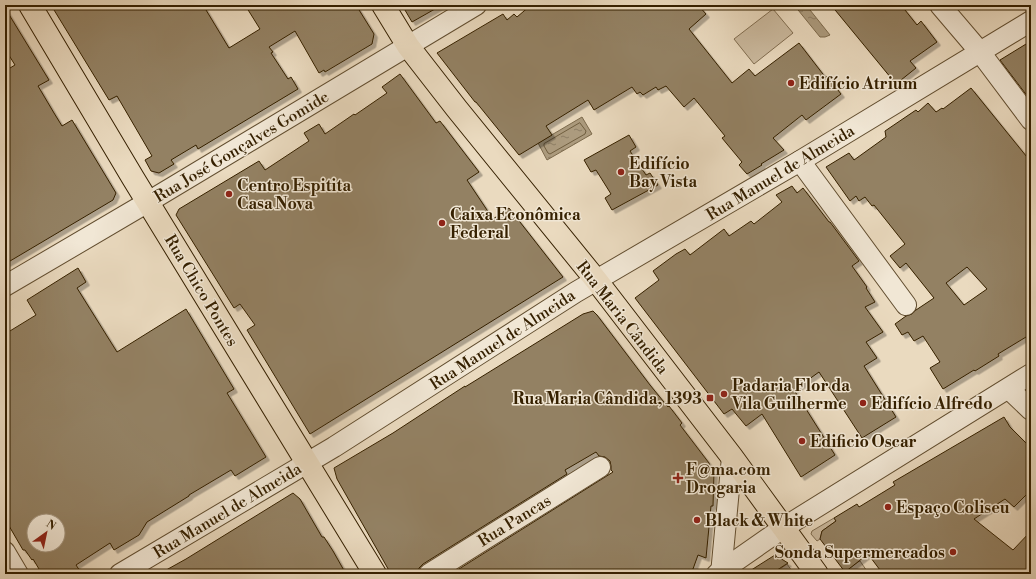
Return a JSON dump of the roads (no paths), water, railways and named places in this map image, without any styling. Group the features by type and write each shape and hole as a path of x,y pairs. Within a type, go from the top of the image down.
{"main road":[{"name":"Rua Chico Pontes","path":"30,5 148,202 375,574"},
{"name":"Rua Maria Cândida","path":"383,5 408,46 596,280 732,457 817,574"}],"street":[{"name":"Rua José Gonçalves Gomide","path":"5,286 476,5"},
{"path":"940,5 980,52 1031,120"},
{"name":"Rua Manuel de Almeida","path":"120,574 334,446 596,280 800,161 1031,21"},
{"path":"800,161 906,305"},
{"path":"720,573 783,528 1031,374"},
{"path":"1009,389 1031,410"},
{"path":"720,573 732,457"},
{"name":"Rua Pancas","path":"429,574 600,467"},
{"path":"5,552 18,574"}],"water":[{"path":"794,5 806,5 830,35 820,37"},
{"path":"582,117 592,134 547,160 538,143"}],"place":[{"name":"Edifício Atrium","path":"791,83"},
{"name":"Edifício Bay Vista","path":"621,172"},
{"name":"Centro Espitita Casa Nova","path":"229,194"},
{"name":"Caixa Econômica Federal","path":"442,223"},
{"name":"Padaria Flor da Vila Guilherme","path":"724,394"},
{"name":"Rua Maria Cândida, 1393","path":"710,398"},
{"name":"Edifício Alfredo","path":"863,403"},
{"name":"Edificio Oscar","path":"802,441"},
{"name":"F@ma.com Drogaria","path":"678,478"},
{"name":"Espaço Coliseu","path":"888,507"},
{"name":"Black & White","path":"697,520"},
{"name":"Sonda Supermercados","path":"953,552"}]}
